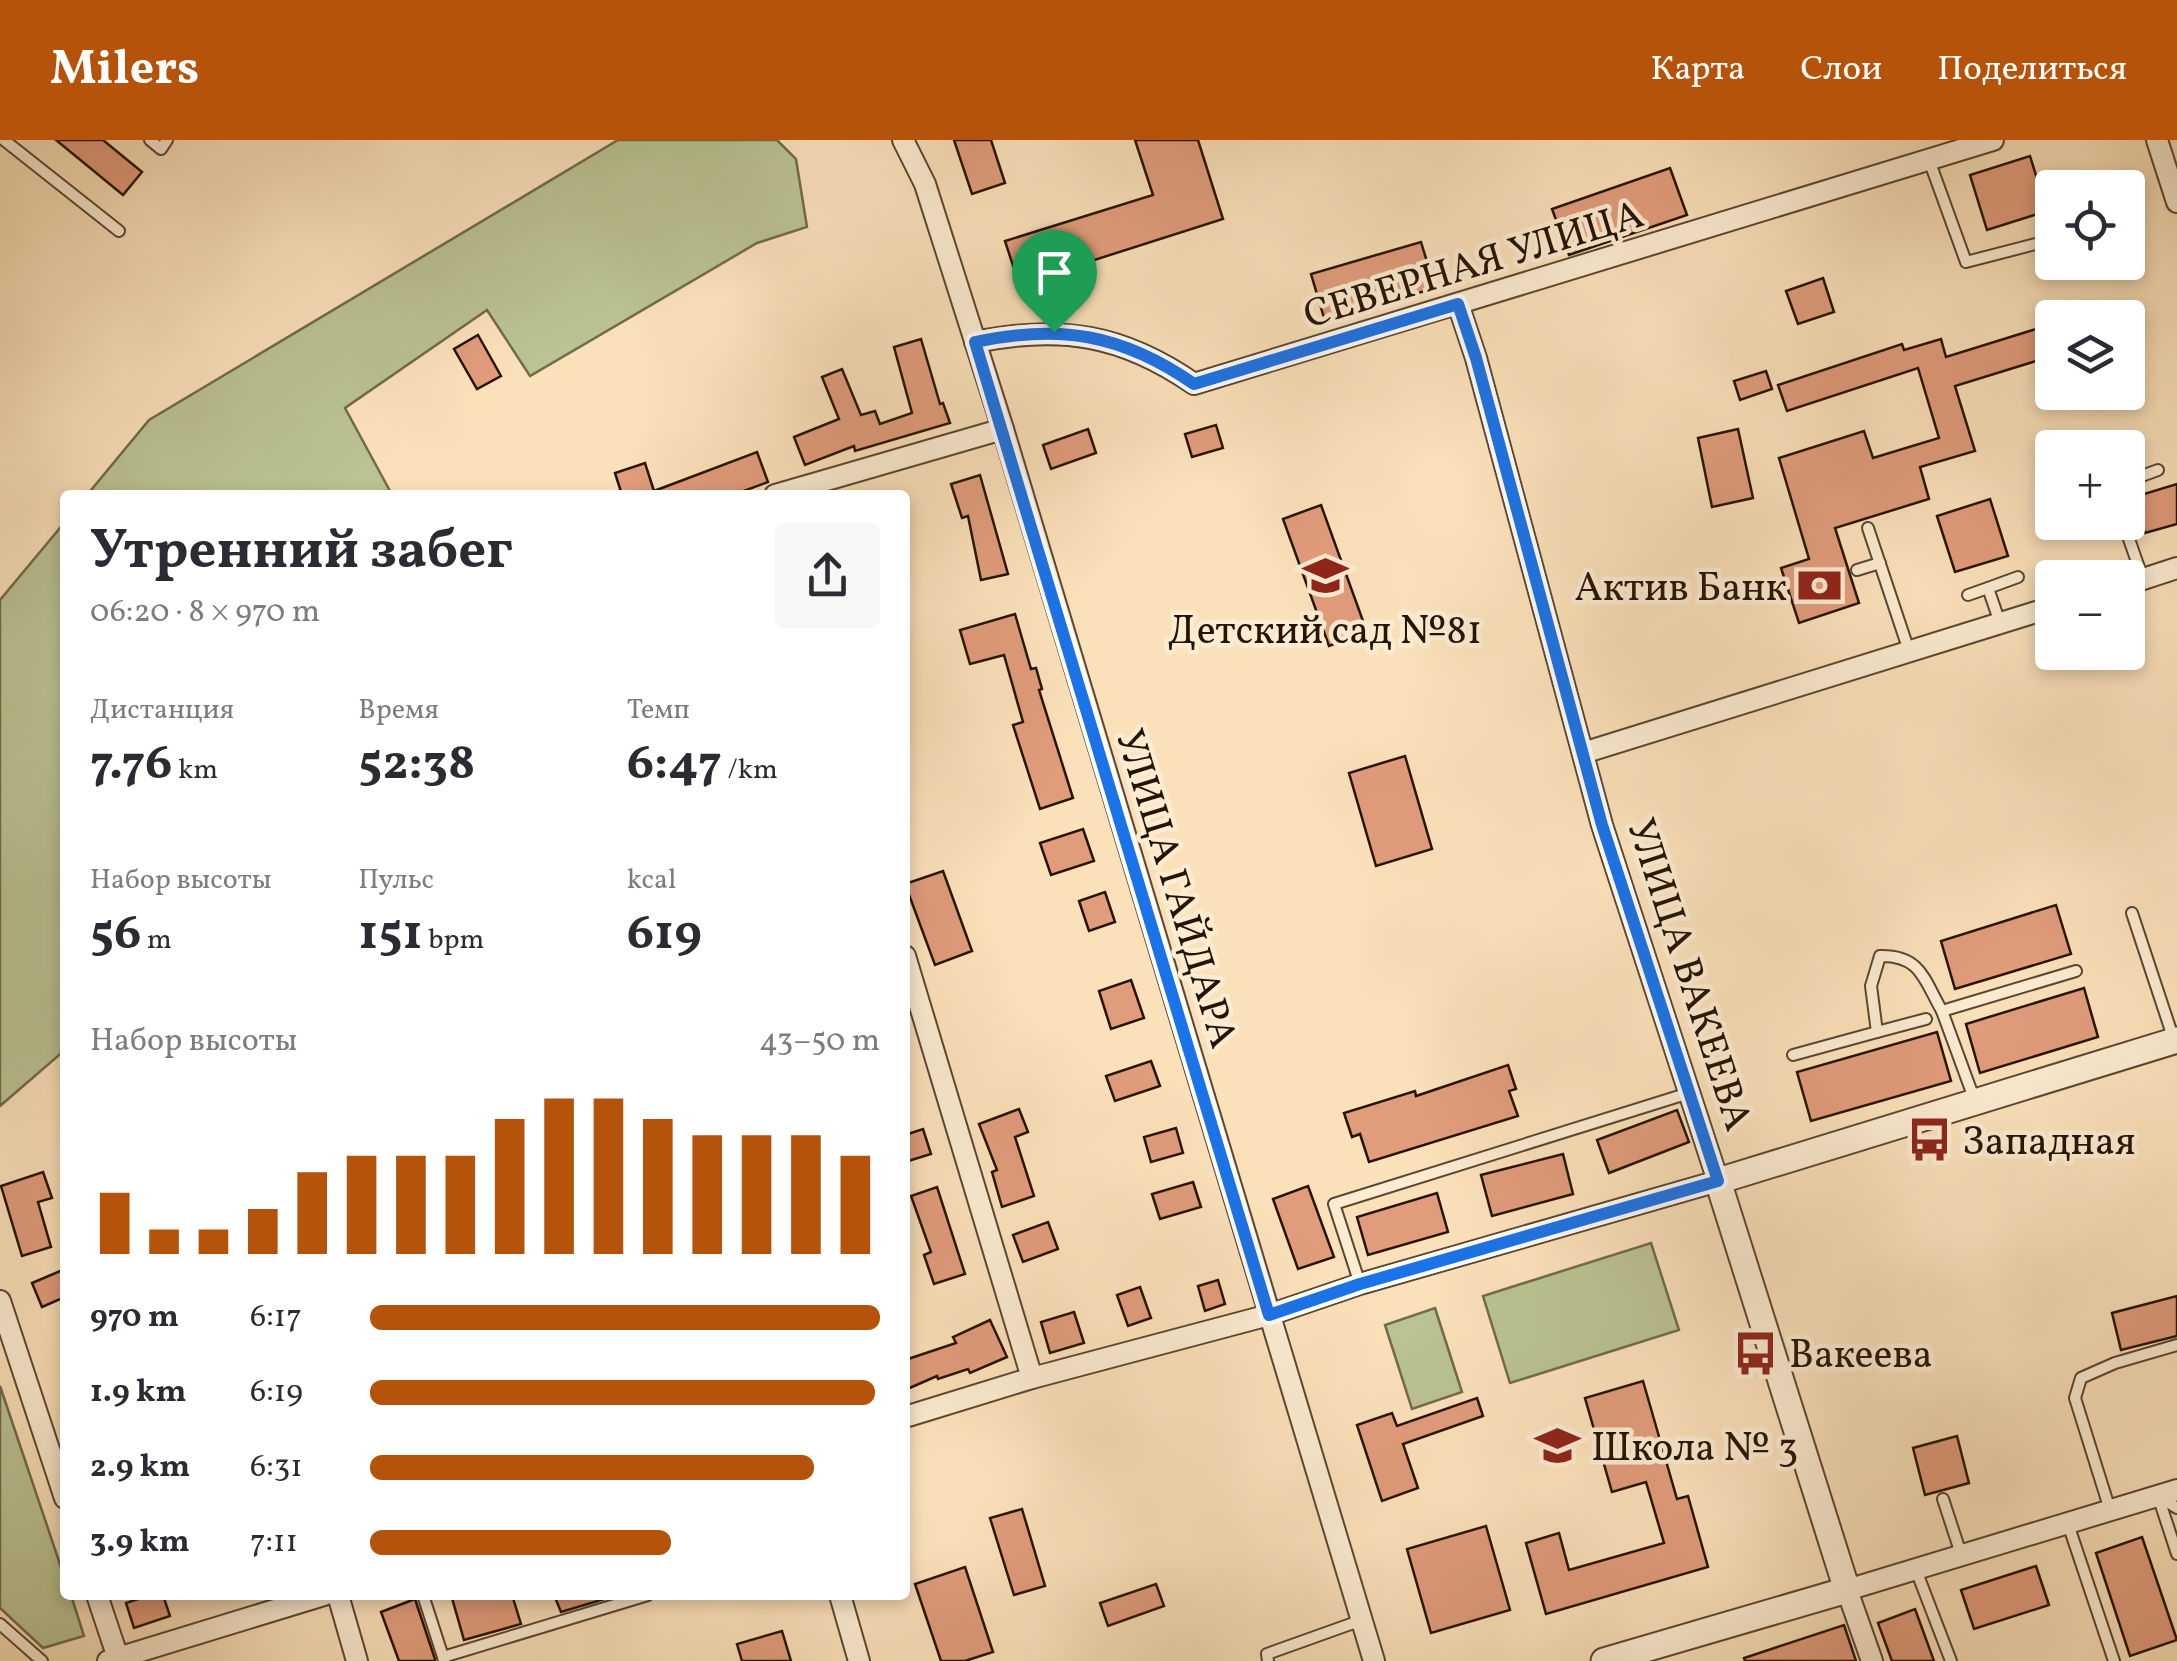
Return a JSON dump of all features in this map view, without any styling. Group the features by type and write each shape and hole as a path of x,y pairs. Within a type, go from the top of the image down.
{"street":[{"name":"УЛИЦА ГАЙДАРА","path":"903,140 925,184 1004,428 1374,1661"},
{"name":"СЕВЕРНАЯ УЛИЦА","path":"975,342 1032,332 1086,335 1154,360 1194,384 1993,140"},
{"path":"2157,140 2177,202"},
{"name":"УЛИЦА ВАКЕЕВА","path":"1458,304 1602,825 1872,1661"},
{"path":"793,490 1004,428"},
{"path":"2145,578 2177,568"},
{"path":"1583,753 2035,612"},
{"path":"910,973 1032,1378"},
{"path":"910,1415 1032,1378 1269,1315 1360,1284 1718,1181 2176,1041"},
{"path":"0,1301 60,1483"},
{"path":"1604,1661 1644,1655 2167,1493"},
{"path":"98,1600 113,1660 308,1600"},
{"path":"339,1600 357,1661"},
{"path":"842,1600 860,1661"}],"lane":[{"path":"4,140 119,231"},
{"path":"150,140 161,149 167,140"},
{"path":"1929,160 1966,262 2035,244"},
{"path":"2145,475 2158,470"},
{"path":"1868,528 1909,652"},
{"path":"1857,570 1880,563"},
{"path":"1968,595 2018,577"},
{"path":"1988,588 2000,623"},
{"path":"2132,913 2176,1041"},
{"path":"1877,1032 1870,986 1880,956 1902,956 1914,964 1942,1012 1975,1102"},
{"path":"1942,1012 2076,970"},
{"path":"1793,1056 1926,1019"},
{"path":"1360,1284 1334,1204 1690,1092"},
{"path":"2110,1510 2075,1398 2081,1378 2177,1344"},
{"path":"2167,1493 2177,1508"},
{"path":"2167,1493 2177,1554"},
{"path":"1943,1499 1961,1554"},
{"path":"2067,1523 2114,1661"},
{"path":"1916,1569 1951,1661"},
{"path":"425,1600 444,1659 632,1600"},
{"path":"1268,1661 1268,1654 1362,1620"},
{"path":"0,1624 42,1661"}],"green space":[{"path":"618,140 777,140 796,159 807,227 757,243 530,376 487,310 345,408 389,490 91,490 149,420"},
{"path":"60,528 60,1054 0,1106 0,600"},
{"path":"1651,1243 1679,1330 1510,1383 1483,1296"},
{"path":"1435,1308 1462,1392 1412,1409 1385,1325"},
{"path":"0,1386 60,1564 60,1600 73,1600 84,1636 43,1648 0,1608"}],"building":[{"path":"56,140 103,140 142,172 123,195"},
{"path":"954,140 991,140 1005,183 972,194"},
{"path":"1135,140 1198,140 1223,219 1019,284 1005,241 1153,195"},
{"path":"2030,156 2035,172 2035,215 1987,230 1970,175"},
{"path":"1670,168 1687,215 1569,255 1552,209"},
{"path":"1421,242 1435,288 1325,321 1311,274"},
{"path":"1823,278 1834,312 1798,324 1786,291"},
{"path":"2035,329 2035,361 1955,386 1975,451 1920,467 1929,499 1835,528 1859,603 1799,623 1781,568 1809,559 1779,458 1864,431 1873,458 1939,438 1918,368 1787,411 1778,385 1902,344 1904,350 1941,339 1946,357"},
{"path":"478,335 501,376 477,389 454,349"},
{"path":"921,339 940,404 943,403 950,423 855,451 854,446 805,465 794,437 839,419 822,377 842,369 861,415 875,411 880,424 912,413 894,347"},
{"path":"1766,371 1772,389 1740,400 1734,381"},
{"path":"1216,425 1223,448 1192,457 1185,434"},
{"path":"1088,429 1096,453 1051,469 1043,445"},
{"path":"1738,429 1753,498 1712,507 1698,438"},
{"path":"757,452 768,482 746,490 657,490"},
{"path":"645,463 654,490 620,490 615,473"},
{"path":"980,475 1008,574 981,580 968,516 962,518 951,484"},
{"path":"2177,484 2177,524 2145,533 2145,494"},
{"path":"1990,499 2008,556 1955,572 1937,516"},
{"name":"Детский сад №81","path":"1321,505 1367,632 1329,646 1283,519"},
{"path":"1015,614 1031,669 1036,668 1042,689 1039,690 1073,798 1040,809 1013,725 1023,722 1004,655 970,664 960,630"},
{"path":"1405,756 1432,849 1376,866 1349,773"},
{"path":"1083,829 1094,861 1051,875 1040,843"},
{"path":"943,871 972,951 935,965 910,898 910,882"},
{"path":"1105,892 1115,922 1089,931 1079,901"},
{"path":"2056,905 2071,954 1955,989 1941,941"},
{"path":"1131,980 1144,1018 1111,1029 1099,991"},
{"path":"2084,988 2098,1037 1980,1073 1966,1024"},
{"path":"1937,1032 1951,1081 1811,1121 1797,1072"},
{"path":"1151,1061 1160,1086 1115,1101 1106,1076"},
{"path":"1508,1065 1516,1089 1509,1091 1518,1116 1369,1162 1360,1134 1352,1137 1344,1113 1415,1091 1416,1096"},
{"path":"1019,1109 1028,1132 1015,1137 1034,1196 1002,1207 992,1172 997,1170 979,1124"},
{"path":"1677,1110 1689,1142 1609,1173 1597,1140"},
{"path":"1176,1128 1183,1153 1151,1162 1144,1137"},
{"path":"923,1129 931,1154 910,1160 910,1133"},
{"path":"1563,1154 1573,1194 1492,1216 1481,1175"},
{"path":"43,1172 52,1198 38,1202 51,1247 22,1256 1,1186"},
{"path":"1193,1182 1201,1207 1160,1219 1152,1194"},
{"path":"1308,1186 1334,1257 1298,1269 1273,1199"},
{"path":"937,1187 965,1274 934,1284 924,1255 931,1252 911,1196"},
{"path":"1437,1193 1448,1232 1368,1255 1357,1217"},
{"path":"1048,1222 1058,1249 1023,1262 1013,1235"},
{"path":"60,1271 60,1299 42,1307 32,1283"},
{"path":"1218,1280 1225,1304 1205,1311 1198,1286"},
{"path":"1140,1287 1151,1318 1128,1326 1117,1295"},
{"path":"2177,1296 2177,1336 2121,1350 2112,1313"},
{"path":"1074,1312 1084,1343 1050,1353 1041,1322"},
{"path":"990,1320 1007,1357 970,1373 968,1369 938,1379 937,1376 910,1388 910,1358 956,1343 953,1337"},
{"path":"1643,1381 1677,1499 1688,1496 1708,1567 1546,1614 1526,1543 1559,1533 1569,1570 1664,1543 1646,1482 1612,1492 1585,1398"},
{"path":"1477,1398 1483,1416 1403,1444 1418,1488 1382,1501 1357,1425 1392,1413 1397,1426"},
{"path":"1957,1436 1969,1483 1925,1495 1913,1448"},
{"path":"1022,1509 1045,1586 1014,1595 990,1518"},
{"path":"1486,1526 1510,1610 1431,1633 1407,1549"},
{"path":"2142,1537 2177,1640 2130,1656 2096,1553"},
{"path":"2036,1566 2049,1605 1974,1629 1961,1590"},
{"path":"965,1567 993,1652 965,1661 941,1661 915,1584"},
{"path":"1156,1584 1164,1606 1108,1626 1100,1603"},
{"path":"165,1600 170,1616 134,1628 126,1603"},
{"path":"415,1600 435,1661 399,1661 381,1612"},
{"path":"453,1600 514,1600 521,1624 464,1640"},
{"path":"556,1600 601,1600 561,1612"},
{"path":"1915,1609 1934,1661 1892,1661 1878,1623"},
{"path":"1844,1625 1856,1661 1745,1661 1744,1658"},
{"path":"782,1631 791,1661 742,1661 737,1644"}],"place":[{"name":"Детский сад №81","path":"1325,576"},
{"name":"Актив Банк","path":"1820,586"},
{"name":"Западная","path":"1929,1140"},
{"name":"Вакеева","path":"1756,1353"},
{"name":"Школа № 3","path":"1558,1446"}],"route":[{"path":"1458,304 1602,825 1718,1181 1360,1284 1269,1315 975,342 1011,334 1054,332 1086,335 1141,354 1194,384 1458,304"}]}
